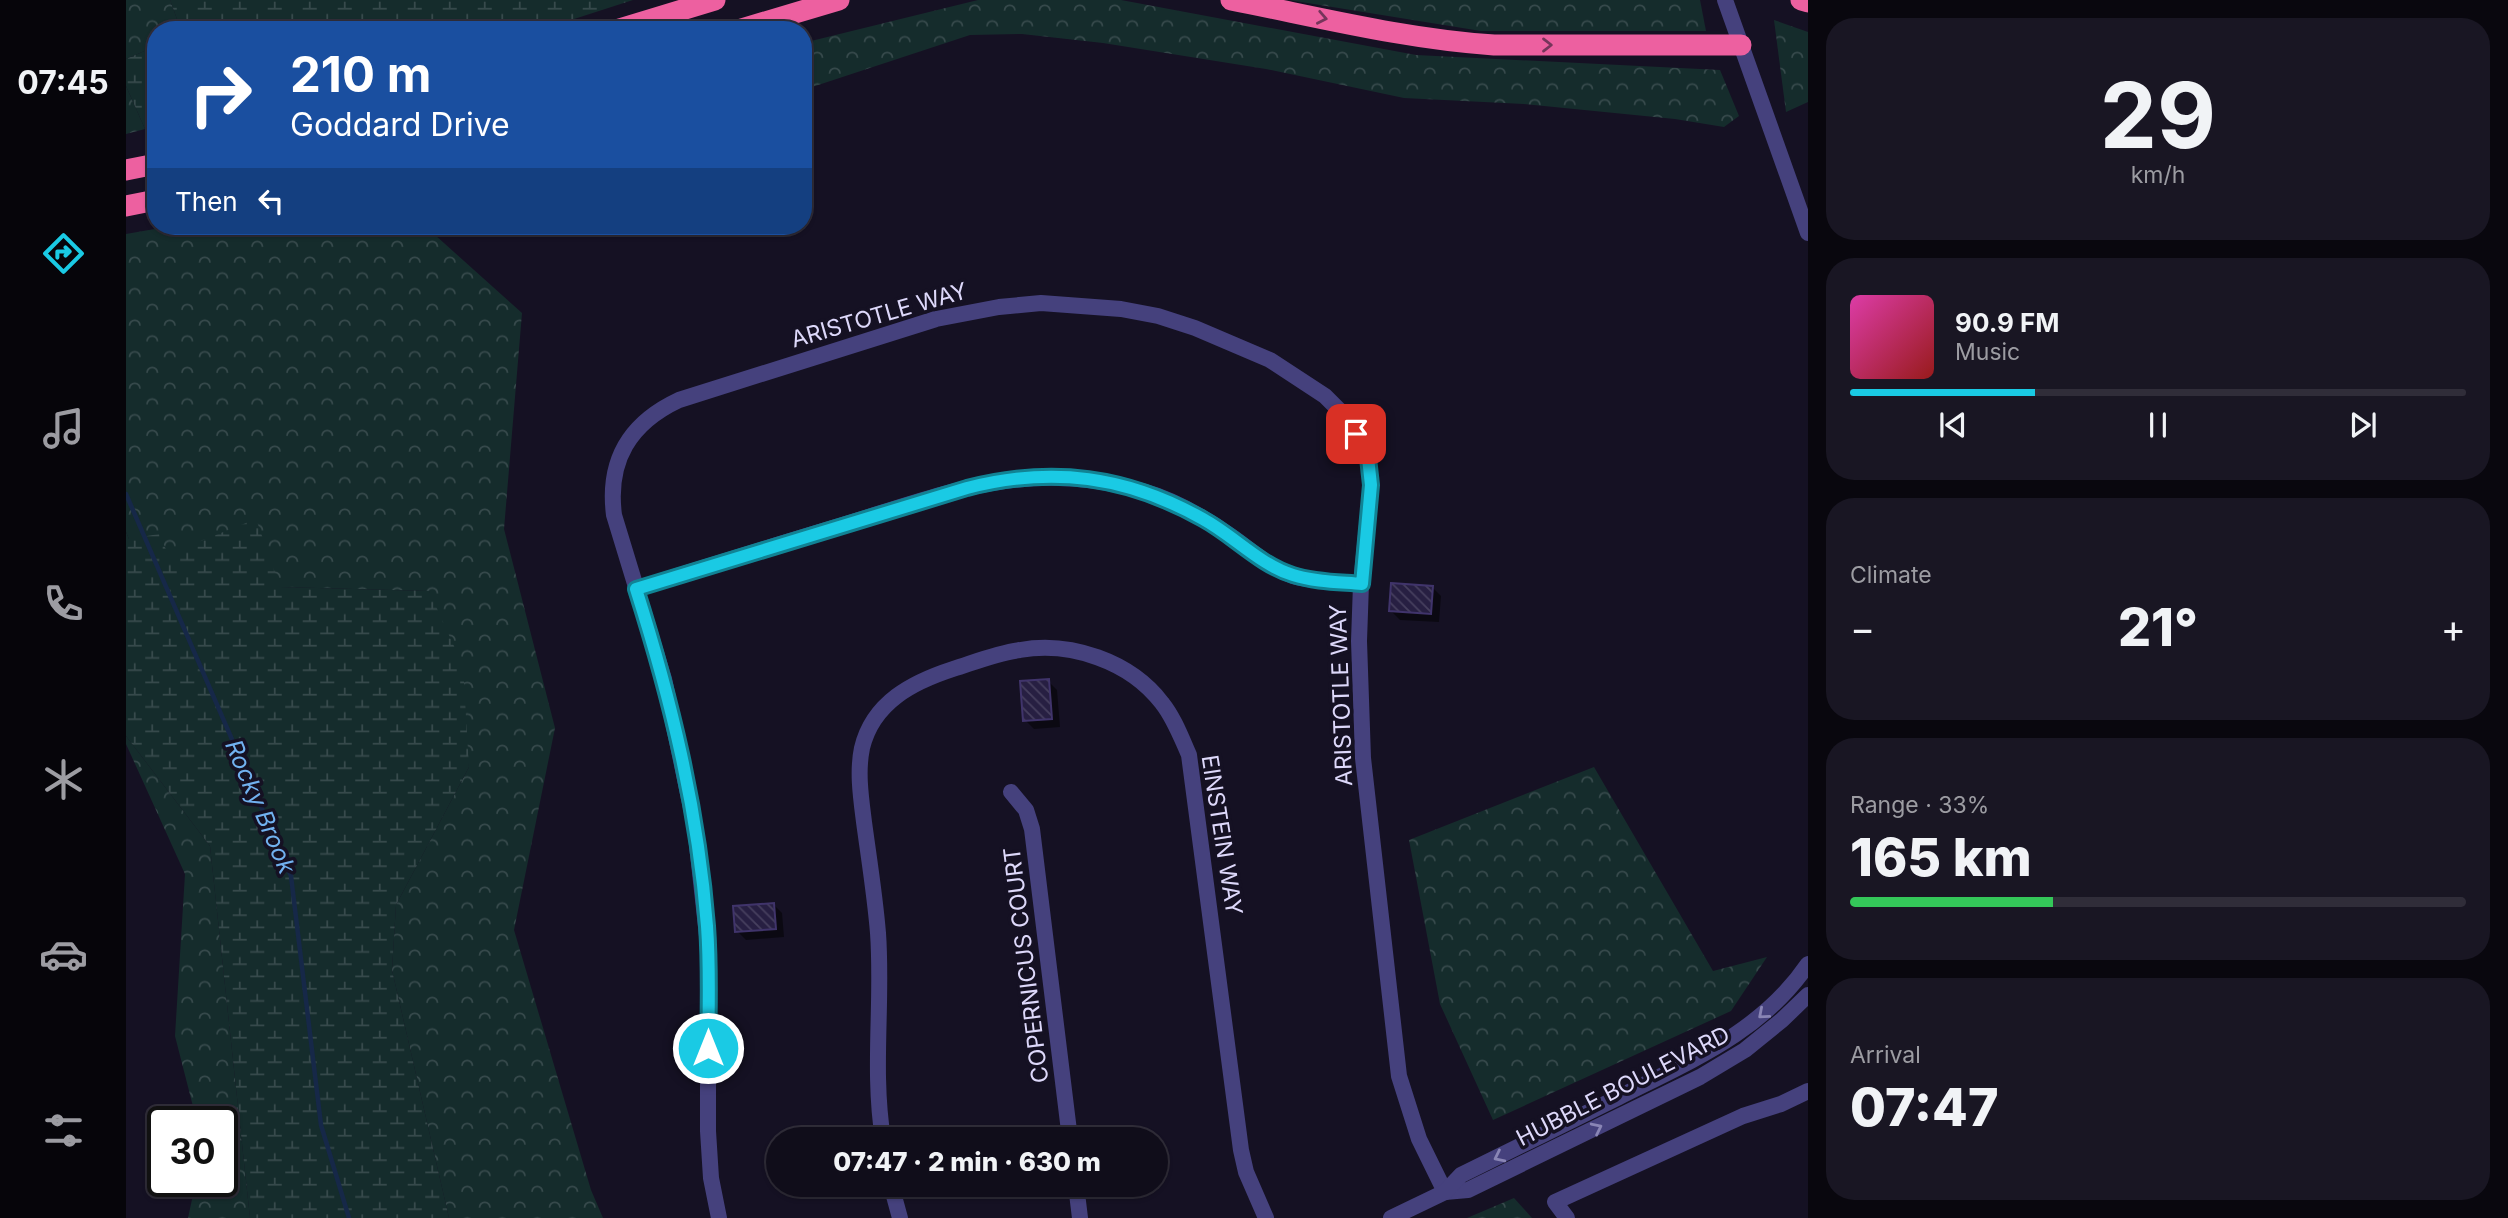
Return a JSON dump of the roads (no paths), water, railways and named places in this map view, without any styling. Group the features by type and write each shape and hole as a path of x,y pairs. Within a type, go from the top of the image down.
{"highway":[{"path":"671,13 707,0"},
{"path":"646,21 715,0"},
{"path":"768,21 839,0"},
{"path":"799,12 851,0"},
{"path":"1231,0 1453,42 1494,45 1741,45"},
{"path":"1801,0 1808,2"},
{"path":"126,170 147,166"},
{"path":"126,206 147,202"}],"street":[{"path":"1725,0 1808,233"},
{"name":"ARISTOTLE WAY","path":"719,1218 711,1178 708,1131 708,945 701,866 694,818 670,704 614,515 612,487 624,444 658,410 714,388 936,319 999,307 1041,303 1121,309 1158,316 1195,328 1270,360 1325,396 1344,415 1368,458 1371,485 1359,641 1363,758 1399,1076 1419,1139 1445,1192"},
{"path":"636,589 952,492 1009,479 1063,476 1111,483 1145,492 1180,506 1229,535 1273,566 1293,575 1312,580 1362,584"},
{"name":"EINSTEIN WAY","path":"882,1127 877,1057 878,931 859,775 862,748 870,727 897,693 932,676 1018,650 1073,650 1114,664 1146,686 1162,703 1189,755 1241,1150 1246,1172 1266,1218"},
{"name":"COPERNICUS COURT","path":"1012,792 1026,810 1032,829 1069,1127"},
{"name":"HUBBLE BOULEVARD","path":"1445,1192 1461,1175 1721,1046 1764,1014 1802,977 1808,964"},
{"name":"HUBBLE BOULEVARD","path":"1391,1218 1445,1192 1468,1190 1700,1077 1745,1050 1808,995"},
{"path":"1567,1218 1555,1202 1743,1116 1781,1104 1808,1091"},
{"path":"894,1197 900,1218"},
{"path":"1077,1197 1080,1218"}],"waterway":[{"name":"Rocky Brook","path":"126,494 291,876 321,1125 349,1218"}]}
